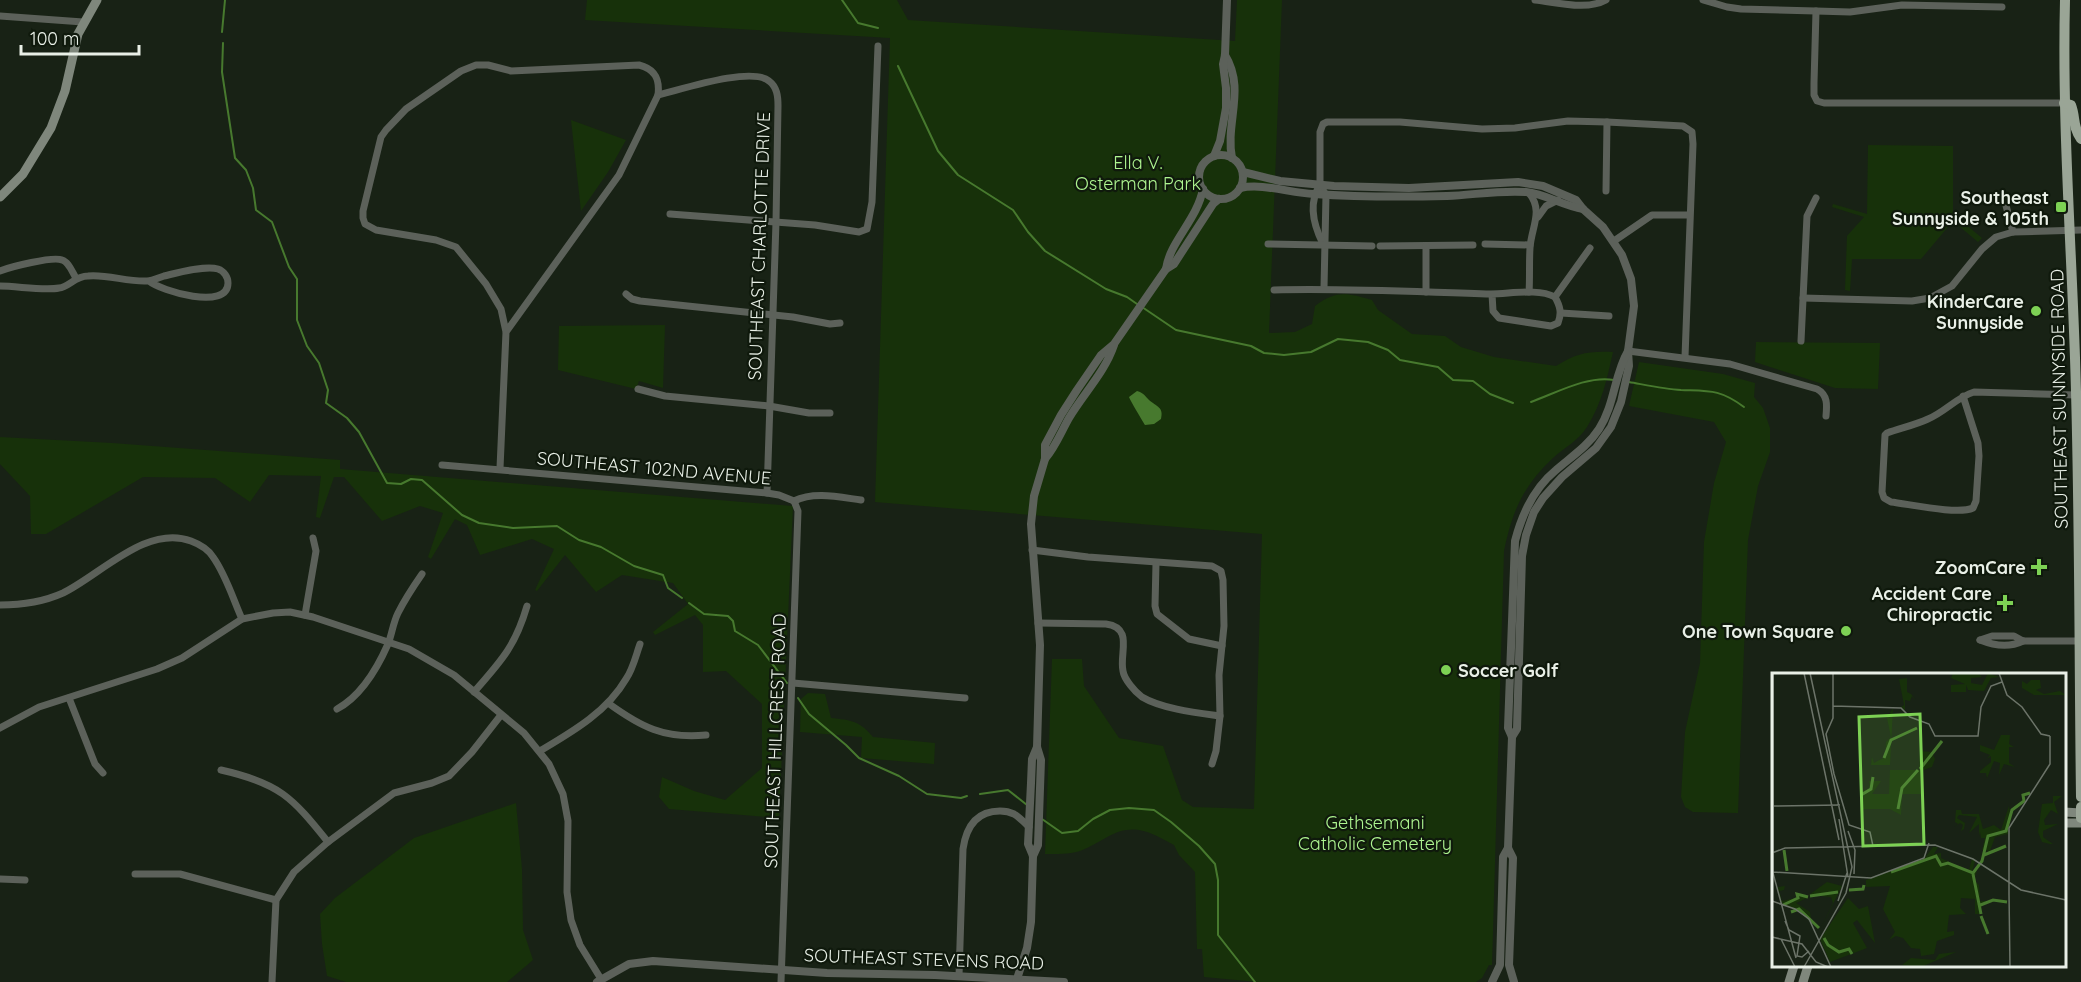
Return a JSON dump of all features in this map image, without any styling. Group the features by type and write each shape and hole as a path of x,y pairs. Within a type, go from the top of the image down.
{"main road":[{"path":"0,197 27,169 56,117 65,91 76,41 83,22 97,0"},
{"name":"SOUTHEAST SUNNYSIDE ROAD","path":"2065,0 2064,104 2076,230 2081,797"},
{"path":"2064,104 2071,105 2073,108 2074,129 2081,139"},
{"path":"2081,807 2081,818"},
{"path":"2066,824 2081,823"},
{"path":"1789,982 1794,967"},
{"path":"1803,982 1808,967"}],"street":[{"path":"1166,269 1168,257 1198,206 1203,189 1200,175 1202,167 1214,156 1220,141 1226,108 1223,64 1227,0"},
{"path":"1535,0 1583,6 1606,0"},
{"path":"1702,0 1720,6 1742,9 1850,12 1902,5 2002,7"},
{"path":"1816,11 1814,83 1816,101 1824,103 2064,104"},
{"path":"0,16 83,22"},
{"path":"670,214 815,225 859,232 867,229 872,202 878,46"},
{"path":"1225,55 1230,62 1234,82 1232,158"},
{"path":"500,468 506,332 501,309 493,295 456,248 436,240 376,230 365,224 363,211 381,137 406,109 461,70 476,65 511,70 639,65 654,72 659,82 658,95 619,175 506,332"},
{"name":"SOUTHEAST CHARLOTTE DRIVE","path":"658,95 711,81 744,76 762,77 776,89 778,97 776,222 767,493"},
{"path":"1324,288 1326,195 1320,185 1320,132 1323,124 1327,122 1400,122 1482,129 1515,128 1568,121 1683,126 1692,132 1693,144 1685,357"},
{"path":"1606,191 1608,122"},
{"path":"1203,189 1212,197 1227,198 1236,194 1244,178 1238,163 1232,158 1222,155 1214,156"},
{"path":"1243,172 1280,181 1320,185 1409,188 1518,182 1543,186 1576,200 1614,241 1627,265 1634,294 1634,317 1628,351 1629,366 1617,400 1611,427 1596,448 1551,487 1534,512 1522,556 1517,729 1512,737 1508,848 1503,857 1500,965 1493,982"},
{"path":"1320,185 1313,194 1316,229 1324,245"},
{"path":"1240,188 1326,195 1431,196 1529,193 1583,209"},
{"path":"1529,193 1536,203 1537,219 1530,245 1529,292"},
{"path":"1801,340 1807,216 1816,198"},
{"path":"2004,198 2013,232"},
{"path":"1017,981 1023,965 1029,934 1033,856 1038,845 1039,830 1041,760 1037,747 1040,665 1031,524 1034,496 1045,459 1045,445 1060,415 1101,355 1114,344 1166,269 1174,264 1213,204 1220,199"},
{"path":"1537,219 1546,206 1558,201"},
{"path":"1614,241 1652,215 1689,215"},
{"path":"1803,298 1912,301 1930,298 1952,285 1996,237 2013,232 2076,230"},
{"path":"1268,244 1473,245"},
{"path":"1485,244 1530,245"},
{"path":"1426,246 1426,292"},
{"path":"1554,297 1590,248"},
{"path":"0,271 14,266 58,259 68,264 76,278"},
{"path":"0,286 60,288 76,278 91,275 149,281 171,274 212,269 223,272 228,284 222,295 208,298 156,288 149,281"},
{"path":"1274,290 1324,288 1492,294 1544,293 1554,297 1561,314 1558,323 1551,326 1503,319 1495,315 1493,311 1492,294"},
{"path":"626,294 640,301 772,315 830,324 840,323"},
{"path":"1561,314 1609,316"},
{"path":"1628,351 1730,364 1817,390 1826,398 1826,417"},
{"path":"638,389 665,396 769,406 809,413 830,413"},
{"path":"1963,396 1978,443 1976,501 1973,508 1965,511 1937,508 1891,502 1884,498 1882,492 1886,434 1930,418 1963,396 1974,392 2079,396"},
{"name":"SOUTHEAST 102ND AVENUE","path":"442,465 500,468 767,493 794,501 805,496 861,500"},
{"name":"SOUTHEAST HILLCREST ROAD","path":"781,982 798,512 794,501"},
{"path":"0,605 16,605 52,597 75,586 142,544 175,538 197,543 213,556 242,619"},
{"path":"305,615 316,551 313,538"},
{"path":"1032,550 1156,563 1212,566 1221,571 1224,626 1219,675 1220,716 1216,751 1212,764"},
{"path":"1156,563 1155,606 1157,614 1189,639 1222,646"},
{"path":"337,709 353,698 370,678 388,643 397,615 406,597 422,574"},
{"path":"474,692 507,654 520,630 527,606"},
{"path":"0,728 39,707 157,669 183,658 242,619 273,613 290,612 305,615 409,649 454,675 524,733 540,751 557,780 567,811 569,834 567,892 571,921 580,945 599,980"},
{"path":"1038,623 1106,624 1116,627 1123,638 1123,673 1140,696 1164,705 1220,716"},
{"path":"2024,641 2014,636 1992,636 1980,640 1993,645 2014,646 2024,641 2079,641"},
{"path":"540,751 573,732 608,704 627,678 640,644"},
{"path":"793,683 965,698"},
{"path":"69,698 95,764 103,772"},
{"path":"608,704 634,722 654,730 676,735 706,735"},
{"path":"272,982 276,900 294,872 328,842 394,793 449,776 472,752 501,715"},
{"path":"1033,856 1028,844 1032,759 1037,747"},
{"path":"221,770 255,779 276,788 302,809 328,842"},
{"path":"959,976 965,837 970,825 987,812 1005,811 1029,822"},
{"path":"1493,982 1504,980 1514,982 1509,966 1513,858 1508,848"},
{"path":"135,874 180,874 276,900"},
{"path":"0,879 25,880"},
{"name":"SOUTHEAST STEVENS ROAD","path":"599,980 629,964 647,961 782,970 1064,982"}],"green space":[{"path":"587,0 897,0 908,20 1235,41 1237,0 1282,0 1269,333 1295,332 1312,324 1315,306 1329,297 1342,294 1372,300 1378,310 1412,334 1445,336 1461,347 1494,357 1556,366 1583,354 1613,352 1597,409 1580,436 1553,458 1526,489 1515,512 1504,551 1492,965 1489,965 1482,978 1476,982 1258,982 1204,977 1202,949 1197,949 1195,872 1179,855 1174,845 1148,832 1124,830 1077,852 1045,854 1052,659 1082,659 1084,686 1119,738 1163,746 1182,800 1193,807 1254,809 1262,534 875,502 890,38 585,20"},
{"path":"571,120 626,140 608,172 581,211"},
{"path":"1868,145 1953,146 1953,214 1982,238 1978,242 1953,221 1921,259 1852,259 1850,291 1845,290 1847,236 1864,217 1832,207 1833,204 1867,214"},
{"path":"665,325 663,388 639,381 636,389 558,370 559,326"},
{"path":"1756,342 1880,343 1878,389 1835,388 1755,362"},
{"path":"1639,362 1723,374 1755,383 1754,397 1763,408 1770,428 1770,452 1758,486 1748,540 1738,813 1693,812 1685,807 1681,797 1685,732 1700,663 1704,542 1714,483 1726,442 1714,422 1629,406"},
{"path":"0,437 340,460 340,469 793,506 779,818 669,809 659,797 662,777 694,791 725,800 762,768 762,704 726,671 703,672 703,625 695,615 655,635 653,632 688,604 673,583 622,575 596,592 565,555 537,591 535,590 554,549 532,539 480,555 467,525 455,519 431,559 428,557 443,513 420,506 382,521 344,477 334,477 320,518 316,517 321,476 269,475 250,502 215,478 143,477 46,534 31,534 30,496 0,464"},
{"path":"808,693 825,694 831,718 855,722 873,737 935,743 934,764 861,758 862,737 800,732 801,699"},
{"path":"516,803 522,869 523,930 533,960 507,982 346,982 327,976 320,914 335,898 414,838"}],"shaded area":[{"path":"1137,391 1161,410 1161,419 1154,424 1145,425 1130,399 1129,397"}],"waterway":[{"path":"222,32 225,0"},
{"path":"842,0 858,23 878,28"},
{"path":"223,43 222,72 235,158 246,170 253,188 256,210 272,222 289,267 297,279 297,320 307,346 319,363 328,390 326,403 347,418 359,432 387,483 401,484 411,479 422,480 462,515 479,523 513,528 557,526 579,540 601,547 634,566 663,575 668,588 682,598"},
{"path":"898,66 938,151 958,175 1013,210 1045,251 1106,289 1127,297 1137,304"},
{"path":"1142,307 1176,330 1251,346 1264,353 1284,355 1311,352 1338,339 1368,342 1388,350 1400,360 1438,367 1453,380 1473,381 1490,394 1513,403"},
{"path":"1531,402 1583,382 1614,380"},
{"path":"1629,382 1668,389 1714,392 1744,407"},
{"path":"689,603 704,614 728,616 733,621 735,631 758,645 787,683"},
{"path":"798,698 809,714 859,758 899,776 927,794 961,798 967,796"},
{"path":"980,794 1008,790 1027,805"},
{"path":"1042,819 1062,833 1078,831 1093,819 1110,810 1129,808 1154,810 1171,822 1199,846 1215,864 1218,880 1218,935 1255,982"}],"place":[{"name":"Southeast Sunnyside & 105th","path":"2061,207"},
{"name":"KinderCare Sunnyside","path":"2036,311"},
{"name":"ZoomCare","path":"2039,567"},
{"name":"Accident Care Chiropractic","path":"2005,603"},
{"name":"One Town Square","path":"1846,631"},
{"name":"Soccer Golf","path":"1446,670"}],"park label":[{"name":"Ella V. Osterman Park","path":"1138,172"},
{"name":"Gethsemani Catholic Cemetery","path":"1375,832"}]}
